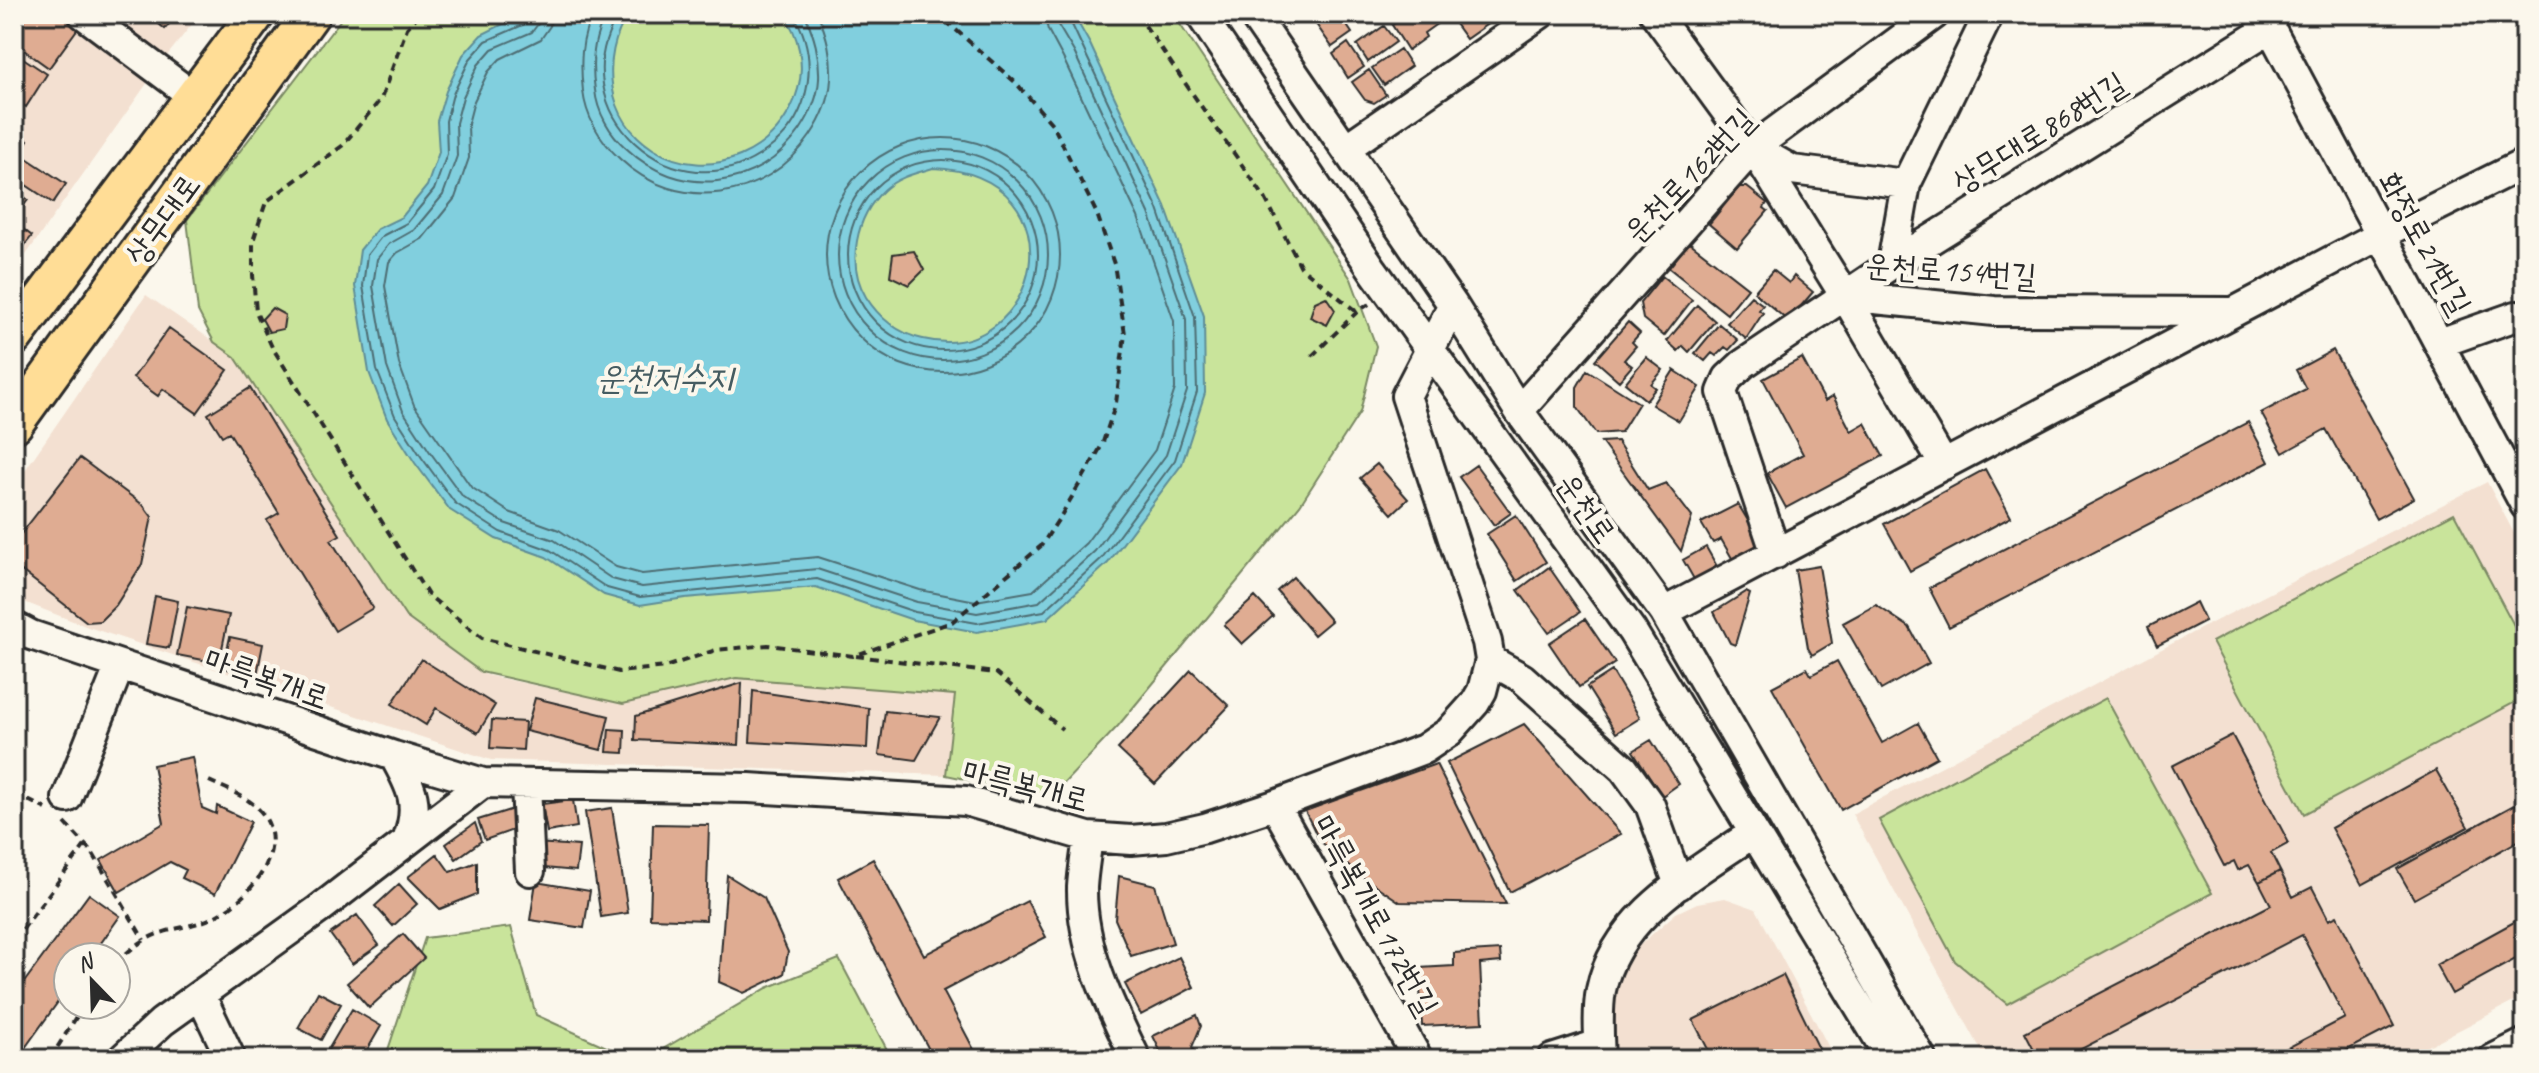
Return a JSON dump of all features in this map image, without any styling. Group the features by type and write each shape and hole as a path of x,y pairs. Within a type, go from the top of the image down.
{"main road":[{"name":"상무대로","path":"14,337 256,14"},
{"name":"상무대로","path":"14,424 311,14"}],"street":[{"path":"83,14 193,96"},
{"name":"운천로","path":"1200,14 1388,292 1632,631 1891,1059"},
{"name":"운천로","path":"1253,14 1453,305 1519,411 1664,612 1922,1059"},
{"path":"1346,148 1540,14"},
{"name":"상무대로868번길","path":"1655,14 1753,148 1845,296 1944,465"},
{"name":"운천로162번길","path":"1519,411 1753,148 1935,14"},
{"name":"상무대로868번길","path":"1753,148 1792,170 1906,184 1989,14"},
{"name":"상무대로868번길","path":"1845,296 2267,21"},
{"name":"화정로21번길","path":"2267,21 2525,505"},
{"name":"운천로154번길","path":"1664,612 2380,235 2525,163"},
{"path":"1892,264 1906,184"},
{"name":"운천로154번길","path":"1776,554 1722,392 1728,378 1743,364 1845,296 1994,311 2237,312"},
{"path":"1453,305 1406,396 1487,642 1490,660 1522,678 1624,769 1650,805 1679,885"},
{"path":"2440,343 2516,316 2525,316"},
{"name":"마륵복개로","path":"20,632 483,783 749,788 966,801 1088,837 1131,840 1166,837 1205,828 1424,749 1449,732 1482,691 1490,660"},
{"path":"59,809 120,665"},
{"path":"394,756 413,796 415,821 407,841"},
{"path":"122,1059 162,1022 318,910 483,783"},
{"path":"526,784 530,871"},
{"name":"마륵복개로172번길","path":"1275,805 1418,1059"},
{"path":"1552,1059 1600,1051 1600,993 1608,965 1637,920 1679,885 1753,833"},
{"path":"1088,837 1082,887 1085,922 1106,997 1136,1059"},
{"path":"201,996 231,1059"},
{"path":"2493,1059 2525,1043"}],"path":[{"path":"419,14 407,28 381,99 342,146 266,202 253,241 253,252 256,312 272,347 428,595 482,638 619,672 665,667 716,650 768,645 996,673 1062,729"},
{"path":"853,656 952,622 1041,546 1102,445 1116,403 1125,334 1114,264 1097,214 1053,125 1016,83 938,14"},
{"path":"1137,14 1265,198 1301,267 1357,312"},
{"path":"1312,356 1357,312 1388,292"},
{"path":"132,950 159,933 213,918 251,888 267,866 272,853 272,837 260,812 248,800 205,779"},
{"path":"14,800 59,809 86,844 144,940"},
{"path":"14,941 86,844"},
{"path":"50,1059 74,1021"}],"shaded area":[{"path":"14,14 71,14 148,73 148,82 14,272"},
{"path":"99,14 200,14 159,66"},
{"path":"146,295 235,356 406,617 486,675 623,704 740,676 956,695 946,775 491,760 88,627 14,598 14,486"},
{"path":"2487,482 2525,554 2525,996 2403,1059 1986,1059 1852,814 2190,634"},
{"path":"1725,898 1756,909 1835,1059 1612,1059 1611,988 1630,954 1676,913 1697,903"}],"green space":[{"path":"345,14 1173,14 1351,279 1376,346 1360,412 1300,505 1118,726 1051,797 946,775 955,695 736,678 623,704 481,672 406,617 235,357 214,342 198,311 187,220"},
{"path":"2454,513 2525,646 2525,697 2304,814 2212,642"},
{"path":"2106,698 2212,893 2007,1004 1955,961 1879,820"},
{"path":"511,927 536,1015 633,1059 385,1059 425,938"},
{"path":"839,959 892,1059 646,1059 767,988"}],"water":[{"name":"운천저수지","path":"538,14 628,14 613,49 612,87 617,105 637,136 653,149 697,164 740,156 760,145 776,130 789,111 798,89 801,60 797,40 783,14 1073,14 1165,206 1204,316 1205,393 1182,464 1108,563 1047,619 977,632 913,620 816,587 640,605 604,595 546,557 496,539 450,510 387,419 369,372 355,286 360,250 377,229 402,217 427,186 439,152 437,121 446,91 463,55 481,35 511,20","holes":["933,168 981,178 1012,201 1028,232 1029,266 1018,299 996,325 964,340 923,339 906,333 877,312 860,284 856,270 857,241 867,213 889,186"]}],"building":[{"path":"14,14 68,14 81,24 49,68 14,43"},
{"path":"147,14 177,14 165,29"},
{"path":"1315,14 1339,14 1352,33 1332,47 1311,17"},
{"path":"1408,14 1442,14 1445,18 1408,50 1392,25"},
{"path":"1448,14 1493,14 1496,18 1466,39"},
{"path":"1384,26 1396,42 1368,62 1357,45"},
{"path":"1348,43 1364,67 1348,78 1333,54"},
{"path":"1400,49 1411,66 1384,85 1372,68"},
{"path":"14,52 47,74 26,107 14,99"},
{"path":"1369,70 1386,95 1374,103 1365,100 1352,82"},
{"path":"18,134 28,140 19,153 66,184 53,203 14,177 14,141"},
{"path":"1739,187 1747,187 1767,203 1764,208 1768,211 1737,248 1709,224"},
{"path":"14,189 28,200 14,218"},
{"path":"14,222 32,236 20,251 14,246"},
{"path":"1689,242 1748,288 1727,314 1669,268"},
{"path":"914,251 924,270 909,285 890,276 893,254"},
{"path":"1773,270 1789,283 1794,276 1813,292 1788,321 1754,292"},
{"path":"1662,276 1692,300 1664,336 1643,319 1640,303"},
{"path":"1751,296 1763,305 1759,310 1763,313 1746,339 1727,323"},
{"path":"1326,297 1335,310 1327,325 1310,317 1315,302"},
{"path":"1697,305 1715,321 1689,352 1683,346 1678,351 1667,341"},
{"path":"272,308 285,315 283,329 269,332 262,319"},
{"path":"1628,322 1640,333 1632,342 1636,346 1624,360 1632,366 1619,381 1595,360"},
{"path":"1719,324 1738,340 1729,350 1725,347 1716,356 1712,353 1705,361 1695,353"},
{"path":"169,328 228,370 197,413 163,389 158,396 133,378"},
{"path":"2333,350 2414,498 2376,519 2326,429 2283,453 2261,413 2306,389 2296,370"},
{"path":"1646,357 1663,370 1651,384 1656,388 1646,400 1625,383"},
{"path":"1802,358 1825,401 1833,396 1851,431 1865,423 1883,456 1786,508 1767,473 1803,454 1763,379"},
{"path":"1587,370 1639,403 1621,432 1596,434 1577,407 1577,387"},
{"path":"1674,370 1700,387 1679,421 1652,405"},
{"path":"250,388 340,535 331,540 373,608 335,631 267,520 279,513 229,432 222,436 208,414"},
{"path":"2248,422 2269,462 1949,627 1929,588"},
{"path":"1617,441 1648,490 1666,483 1692,517 1681,551 1601,442"},
{"path":"80,458 143,505 152,517 142,564 116,605 100,621 87,622 14,565 14,543"},
{"path":"1377,464 1408,499 1392,514 1360,478"},
{"path":"1476,465 1511,513 1494,525 1459,477"},
{"path":"1985,469 2011,517 1910,571 1884,524"},
{"path":"1738,504 1756,534 1758,548 1733,560 1721,539 1713,543 1701,523"},
{"path":"1516,515 1546,562 1517,581 1487,534"},
{"path":"1706,547 1718,568 1695,581 1683,560"},
{"path":"1819,566 1832,643 1812,655 1808,648 1795,570"},
{"path":"1549,567 1580,612 1549,633 1518,590"},
{"path":"1293,577 1331,621 1314,635 1277,591"},
{"path":"1746,592 1750,594 1735,645 1730,643 1714,612"},
{"path":"155,596 178,601 169,648 146,644"},
{"path":"1255,597 1273,616 1242,644 1224,625"},
{"path":"2196,602 2205,621 2157,646 2148,627"},
{"path":"1876,605 1909,627 1929,663 1881,690 1843,623"},
{"path":"187,607 229,615 219,663 177,655"},
{"path":"1585,619 1615,663 1579,687 1549,643"},
{"path":"230,637 263,644 257,675 223,668"},
{"path":"421,659 495,705 478,733 436,708 426,725 392,704"},
{"path":"1837,661 1882,743 1918,723 1937,757 1841,810 1772,687 1807,668 1811,675"},
{"path":"1191,670 1229,706 1155,784 1118,749"},
{"path":"1612,671 1640,718 1616,733 1587,687"},
{"path":"742,683 739,745 635,740 636,716"},
{"path":"753,691 869,708 867,748 750,742"},
{"path":"535,698 609,716 601,750 526,731"},
{"path":"885,711 940,717 916,760 879,755"},
{"path":"492,720 525,722 523,750 490,748"},
{"path":"1524,724 1621,834 1510,892 1447,763"},
{"path":"609,729 625,730 624,753 607,752"},
{"path":"2232,735 2289,843 2271,853 2280,871 2259,882 2249,865 2238,870 2234,861 2224,866 2172,766"},
{"path":"1651,740 1679,784 1662,796 1633,751"},
{"path":"192,757 202,808 216,814 217,806 251,822 215,894 182,878 186,870 170,862 119,892 101,860 164,823 153,765"},
{"path":"1436,764 1506,904 1400,902 1354,871 1319,840 1305,811"},
{"path":"2436,770 2468,827 2362,885 2331,828"},
{"path":"2525,799 2525,837 2414,899 2397,869"},
{"path":"573,800 577,827 547,832 542,804"},
{"path":"612,808 628,913 601,917 585,812"},
{"path":"513,809 519,828 485,840 478,820"},
{"path":"475,823 481,841 456,859 446,844"},
{"path":"653,824 709,825 706,920 650,918"},
{"path":"536,843 579,846 576,871 534,867"},
{"path":"437,854 450,872 477,862 477,894 440,909 408,877"},
{"path":"873,859 924,955 1027,901 1046,937 943,991 979,1059 934,1059 838,878"},
{"path":"2280,871 2293,897 2312,887 2329,920 2337,916 2394,1026 2330,1059 2266,1059 2345,1018 2302,935 2062,1059 2039,1059 2025,1032 2271,905 2259,882"},
{"path":"727,875 764,898 788,952 784,974 744,993 719,982"},
{"path":"1119,876 1155,885 1173,943 1131,956 1115,919"},
{"path":"536,882 590,891 584,928 530,920"},
{"path":"399,884 417,904 393,926 375,906"},
{"path":"89,894 120,916 102,941 54,941"},
{"path":"357,915 379,945 352,964 330,934"},
{"path":"2525,916 2525,954 2452,994 2436,965"},
{"path":"403,934 424,958 369,1008 347,983"},
{"path":"52,944 52,1010 17,1059 14,1059 14,996"},
{"path":"1500,950 1501,962 1480,964 1483,1023 1422,1026 1419,968 1454,966 1454,953"},
{"path":"1179,957 1194,987 1141,1015 1125,984"},
{"path":"1783,975 1824,1059 1713,1059 1693,1020"},
{"path":"318,992 341,1004 321,1040 298,1028"},
{"path":"352,1009 381,1026 362,1059 331,1059 325,1055"},
{"path":"1197,1015 1201,1026 1192,1047 1196,1055 1188,1059 1164,1059 1153,1036"},
{"path":"1385,1049 1390,1059 1364,1059"}]}
